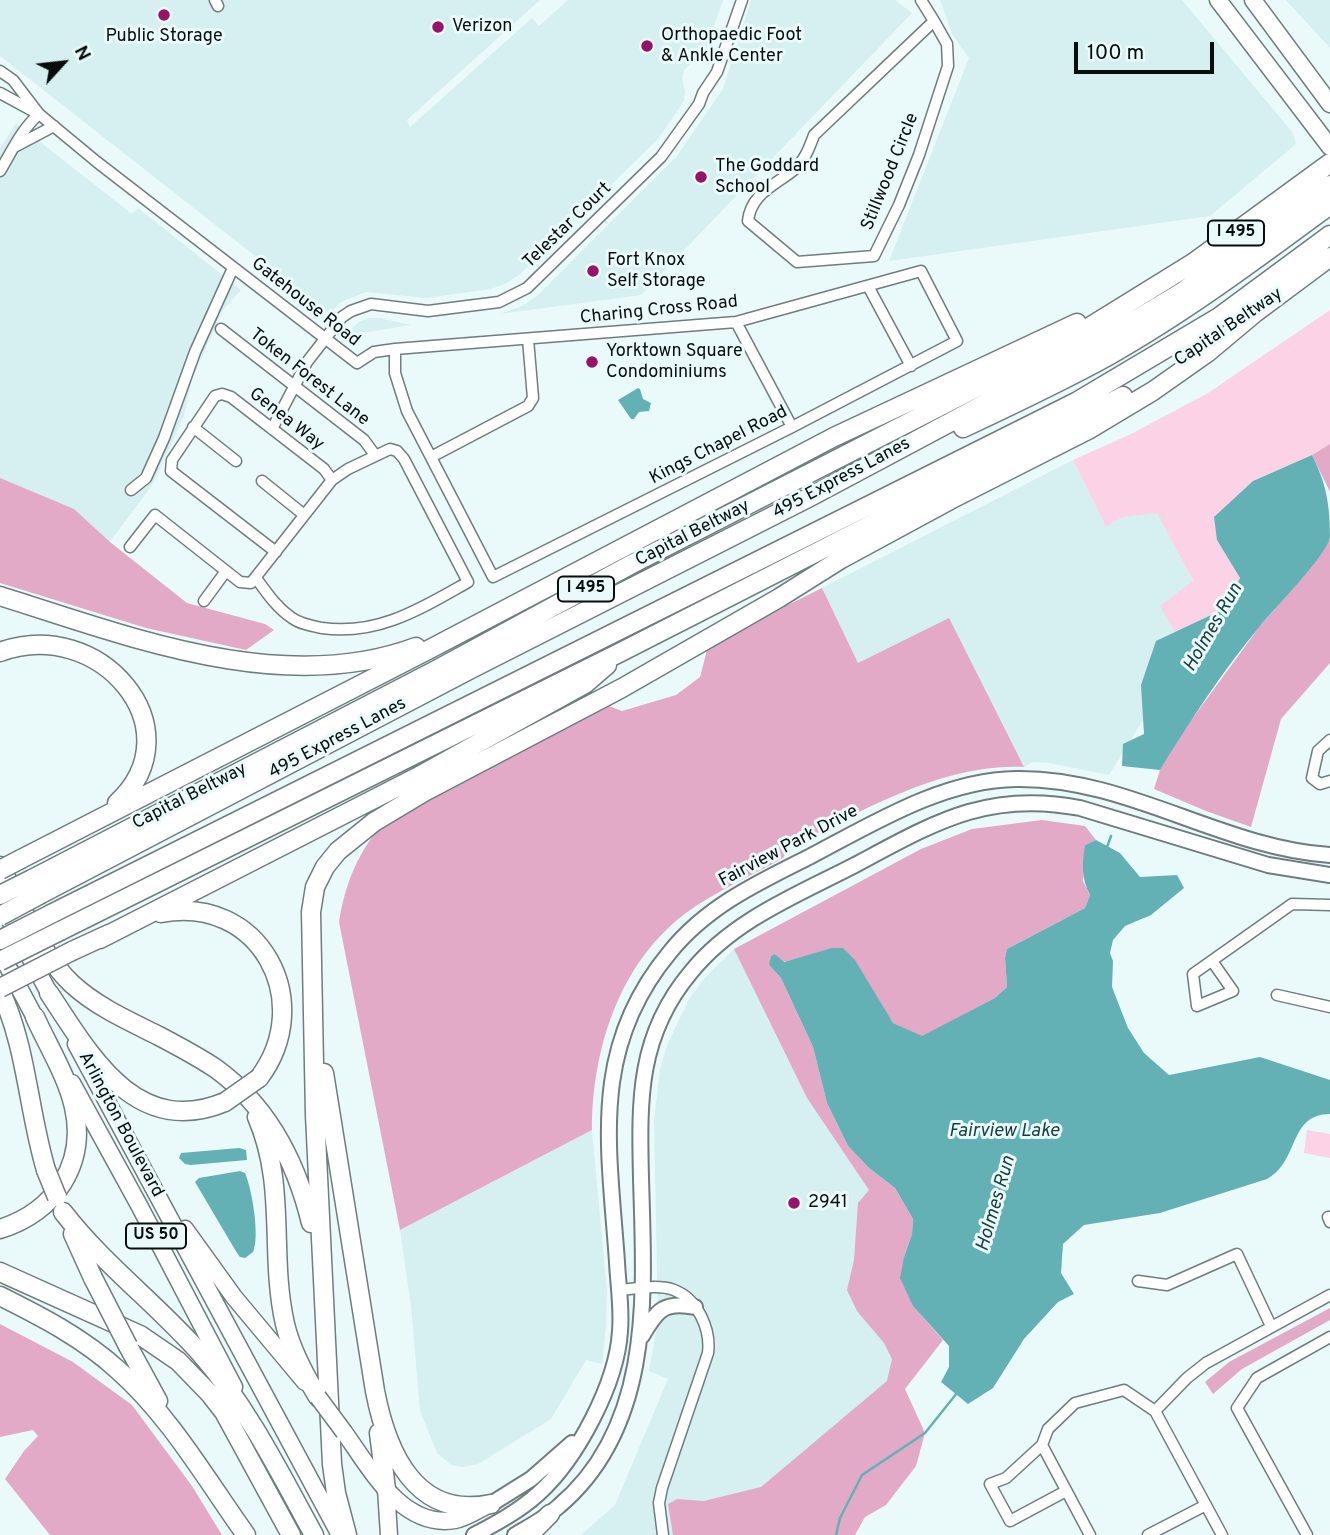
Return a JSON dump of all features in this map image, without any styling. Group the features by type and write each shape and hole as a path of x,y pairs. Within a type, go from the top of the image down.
{"highway":[{"name":"Capital Beltway","path":"0,895 36,887 632,564 1062,344 1138,299 1247,226 1330,163"},
{"name":"495 Express Lanes","path":"0,916 36,887 810,497 1082,352 1193,284 1330,185"},
{"path":"810,497 1004,409 1109,355 1216,288 1329,209"},
{"path":"862,508 1150,343 1244,281 1329,209"},
{"name":"495 Express Lanes","path":"0,940 1076,402 1219,317 1330,236"},
{"name":"Capital Beltway","path":"0,961 621,652 1082,418 1188,358 1330,257"},
{"path":"322,1271 306,1200 288,1153 266,1118 240,1090 214,1068 122,1017 75,986 49,956 0,868 484,621 834,437 1078,323 1138,299"},
{"path":"347,1535 332,1464 312,992 311,912 315,887 325,867 338,851 374,822 424,792 622,688 779,598 841,559 950,499 1088,430 1175,376 1256,312"},
{"path":"0,596 197,653 254,663 296,666 348,664 381,657 411,649 484,621"},
{"path":"0,652 28,644 57,645 88,654 112,670 134,699 146,745 141,769 126,795 98,818"},
{"path":"100,939 520,721 585,684 621,652"},
{"path":"49,993 93,1059 125,1091 151,1106 177,1111 204,1109 225,1102 259,1078 277,1047 282,1024 282,1001 273,966 245,931 210,915 176,911 141,919 0,989 19,1039 34,1124 46,1170 93,1278 184,1446"},
{"path":"312,992 375,1391 386,1489"},
{"path":"0,1229 27,1218 49,1201 63,1183 75,1148 76,1126 70,1093 35,1017"},
{"path":"240,1090 258,1119 271,1158 275,1180 285,1324 298,1363 318,1397"},
{"path":"63,1212 97,1252 200,1353 230,1391 272,1458"},
{"path":"0,1272 140,1335 178,1362 210,1394 223,1412 291,1535"},
{"path":"0,1296 52,1323 102,1356 143,1395 184,1446 244,1535"},
{"path":"375,1391 390,1444 417,1487 444,1503 476,1507 491,1504"},
{"name":"Arlington Boulevard","path":"272,1458 314,1535"},
{"path":"529,1535 550,1514"}],"main road":[{"path":"1253,0 1330,104"},
{"path":"1221,1 1326,141"},
{"name":"Fairview Park Drive","path":"474,1535 500,1522 538,1494 569,1458 603,1397 615,1362 620,1331 608,1136 610,1090 618,1047 636,1003 663,960 696,925 739,893 912,805 964,788 1013,779 1056,781 1098,789 1267,845 1330,855"},
{"path":"515,1535 550,1514 583,1481 609,1441 627,1400 639,1340 643,1289 639,1115 643,1074 653,1036 666,1009 691,971 726,937 754,918 928,826 979,808 1018,802 1080,808 1268,865 1330,876"},
{"name":"Arlington Boulevard","path":"0,901 340,1535"},
{"name":"Arlington Boulevard","path":"0,952 140,1207 272,1458"},
{"path":"138,1157 224,1284 318,1397 386,1489 411,1511 434,1519 458,1519 491,1504 531,1479 584,1433"},
{"path":"639,1340 658,1311 676,1304 695,1307"},
{"path":"386,1489 389,1535"}],"street":[{"name":"Telestar Court","path":"272,429 307,362 342,317 360,306 379,304 428,311 499,302 527,288 661,157 673,142 717,72 742,0"},
{"name":"Stillwood Circle","path":"920,0 934,21 947,44 948,66 919,155 899,205 874,256 797,262 748,221 749,206 772,183 797,168 814,135 934,21"},
{"name":"Gatehouse Road","path":"0,71 12,80 39,114"},
{"name":"Gatehouse Road","path":"0,93 39,114 357,363 374,352 395,349"},
{"path":"0,171 16,146 23,128 39,114"},
{"path":"16,146 54,126"},
{"path":"131,490 146,478 164,438 195,352 233,268"},
{"name":"Charing Cross Road","path":"395,349 736,322 921,271 957,341"},
{"path":"868,286 911,366"},
{"path":"736,322 792,427"},
{"name":"Token Forest Lane","path":"220,329 364,440 375,455"},
{"path":"395,349 394,373 407,411 431,457 528,405 533,398 528,339"},
{"name":"Kings Chapel Road","path":"431,457 493,577 957,341"},
{"name":"Genea Way","path":"193,428 215,396 222,394 231,397 324,469 332,480"},
{"path":"236,461 193,428 172,460 171,471 276,552"},
{"path":"130,547 155,516 226,571 246,584 251,583 332,480 348,469 390,449 397,451 404,459 468,582 419,610 390,622 337,630 310,626 294,620 273,602 256,578"},
{"path":"262,481 303,514"},
{"path":"204,601 226,571"},
{"path":"1330,740 1318,751 1312,779 1320,783 1330,781"},
{"path":"1212,961 1234,992 1197,1006 1193,974 1292,904 1330,905"},
{"path":"1278,995 1330,1007"},
{"path":"1138,1281 1167,1285 1237,1254 1271,1326"},
{"path":"618,1290 675,1290 695,1307 710,1341 662,1488 659,1503 663,1535"},
{"path":"1155,1411 1186,1378 1206,1363 1330,1294"},
{"path":"1307,1535 1237,1408 1257,1378 1330,1337"},
{"path":"1066,1491 1010,1521 990,1484 1006,1478 1042,1445 1048,1429 1075,1403 1124,1390 1155,1411 1222,1535"},
{"path":"1042,1445 1090,1535"},
{"path":"1148,1535 1165,1531 1206,1505"}],"shaded area":[{"path":"0,0 540,0 407,120 410,127 532,18 539,26 568,0 723,0 703,58 695,60 684,70 684,101 658,139 519,275 491,289 426,298 366,292 341,302 329,314 0,56"},
{"path":"751,0 895,0 912,13 641,295 500,314 522,306 537,296 677,156 723,89"},
{"path":"940,0 1182,0 1293,133 1296,144 1210,216 889,261 969,58 952,34"},
{"path":"1286,0 1330,0 1330,48"},
{"path":"16,123 132,214 138,208 241,290 223,310 192,379 184,416 153,484 81,580 0,550 0,149"},
{"path":"1330,310 1330,444 1312,455 1253,481 1217,540 1240,578 1228,603 1206,618 1190,644 1175,632 1160,606 1193,581 1157,513 1123,517 1106,527 1073,460 1131,434 1208,393"},
{"path":"369,318 411,325 355,334 350,330"},
{"path":"1330,444 1330,492 1312,455"},
{"path":"1073,460 1106,527 1123,517 1157,512 1193,582 1190,644 1109,775 1049,763 1033,762 1024,767 1016,753 858,663 822,588"},
{"path":"0,478 74,509 110,542 187,603 265,624 274,630 246,650 146,628 0,583"},
{"path":"1330,539 1330,663 1281,719 1251,827 1154,789 1160,770 1184,730 1260,626 1303,577"},
{"path":"822,588 858,663 949,618 1024,767 963,773 902,792 789,848 783,858 686,913 663,933 643,957 614,1010 597,1069 592,1130 400,1230 339,922 349,881 368,844 385,821 599,702 622,711 676,695 700,677 707,650 722,638"},
{"path":"1042,820 1085,826 1096,840 1085,845 1083,881 1090,895 1085,908 1007,949 1007,987 995,998 922,1037 893,1023 884,1010 806,957 783,962 775,954 769,965 781,978 813,1047 827,1103 848,1146 869,1168 895,1188 913,1219 912,1234 904,1257 913,1306 943,1340 905,1389 925,1433 916,1466 886,1505 865,1517 855,1535 673,1535 668,1504 677,1499 704,1501 761,1487 887,1381 892,1359 884,1343 857,1311 847,1290 854,1260 858,1203 869,1190 807,1098 734,949 921,849 972,829"},
{"path":"734,949 807,1098 892,1223 930,1344 887,1401 896,1418 683,1535 581,1535 615,1505 668,1379 649,1371 658,1322 654,1121 660,1069 668,1043 688,1001 703,980"},
{"path":"592,1130 607,1292 602,1364 586,1360 551,1419 478,1464 462,1467 451,1465 437,1453 420,1411 411,1306 400,1230"},
{"path":"1307,1130 1330,1134 1330,1158 1304,1153"},
{"path":"1330,1308 1330,1320 1242,1369 1213,1394 1205,1382 1229,1362"},
{"path":"0,1324 73,1362 132,1405 192,1486 222,1535 50,1535 5,1479 38,1436 33,1430 0,1437"}],"water":[{"path":"638,388 643,399 651,403 649,411 639,412 631,419 618,400"},
{"path":"1312,455 1321,475 1328,504 1330,537 1327,545 1311,568 1233,660 1160,770 1122,766 1123,744 1144,734 1141,685 1156,641 1226,608 1240,578 1217,540 1214,517 1253,481"},
{"name":"Fairview Lake","path":"1096,840 1120,853 1140,877 1177,875 1184,888 1151,915 1125,926 1113,940 1110,953 1113,961 1112,987 1128,1028 1144,1053 1169,1075 1260,1057 1330,1080 1330,1114 1317,1116 1307,1122 1300,1130 1285,1161 1267,1179 1160,1213 1084,1225 1063,1244 1061,1273 1074,1294 1058,1302 1024,1339 993,1388 968,1404 941,1382 949,1367 949,1346 913,1306 900,1278 912,1234 913,1219 895,1188 869,1168 848,1146 827,1103 813,1047 781,978 769,965 771,956 775,954 784,962 832,948 843,948 855,960 893,1023 922,1036 995,998 1007,987 1007,949 1085,908 1090,895 1083,871 1085,845"},
{"path":"239,1148 246,1150 247,1160 191,1165 185,1164 179,1158 181,1153"},
{"path":"240,1171 245,1173 248,1180 256,1236 253,1252 245,1258 237,1253 195,1182 199,1178"}],"waterway":[{"name":"Holmes Run","path":"1107,847 1111,836"},
{"name":"Holmes Run","path":"836,1535 840,1518 862,1475 925,1433 957,1393"}],"place":[{"name":"Public Storage","path":"164,15"},
{"name":"Verizon","path":"438,27"},
{"name":"Orthopaedic Foot & Ankle Center","path":"647,46"},
{"name":"The Goddard School","path":"701,177"},
{"name":"Fort Knox Self Storage","path":"593,271"},
{"name":"Yorktown Square Condominiums","path":"592,362"},
{"name":"2941","path":"794,1203"}]}
